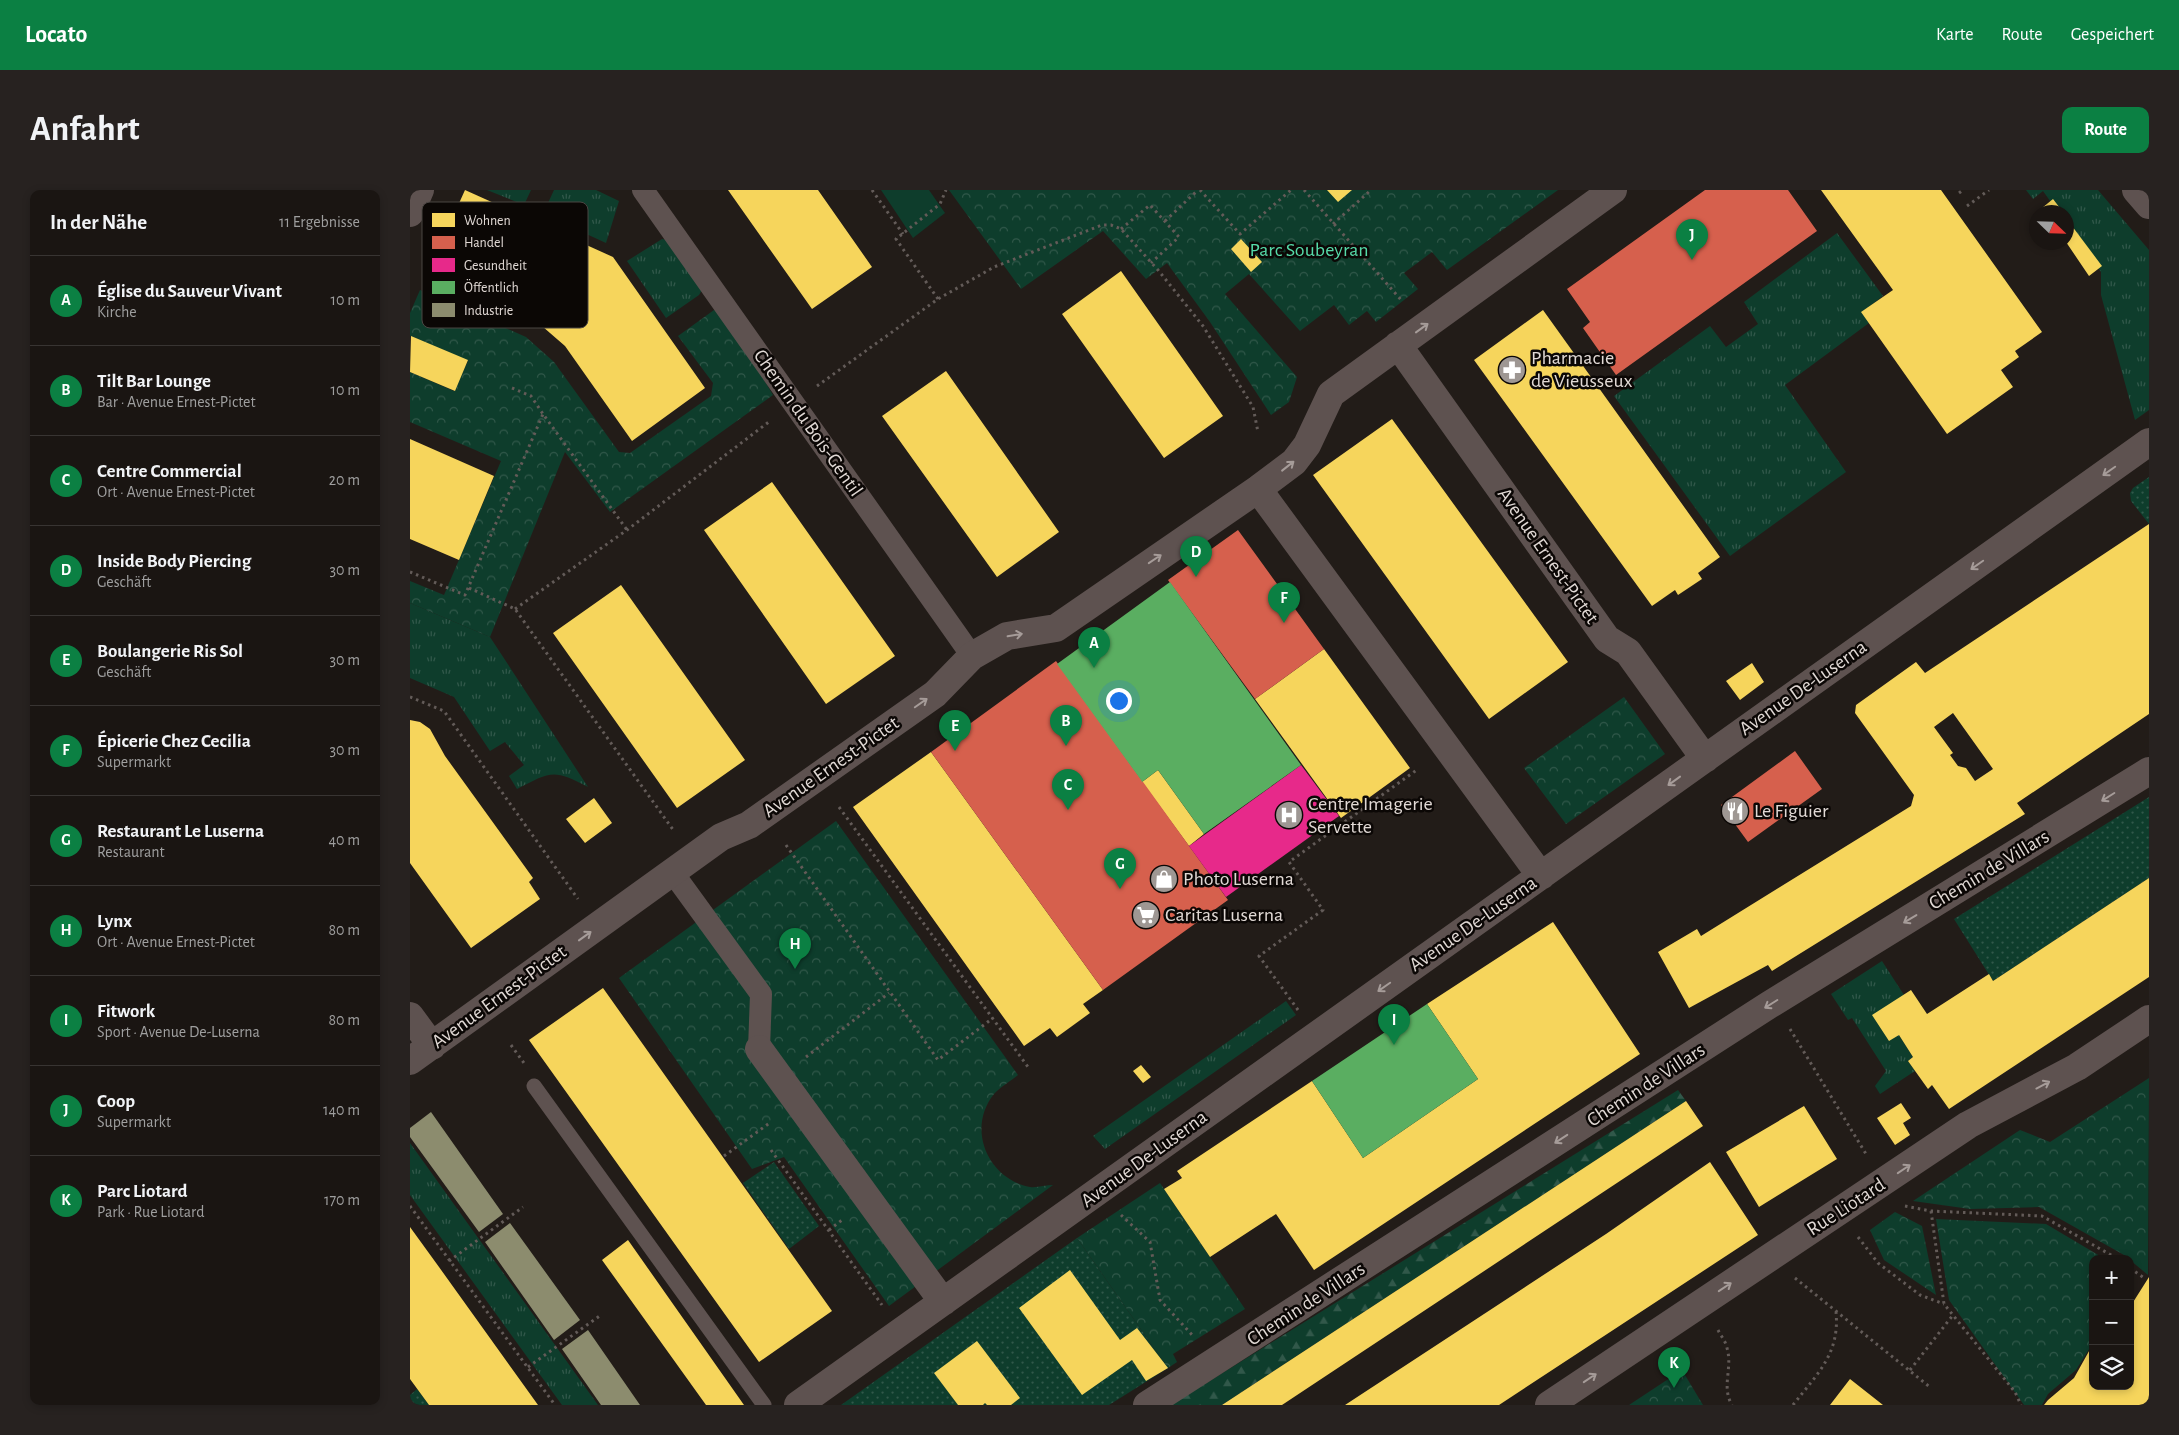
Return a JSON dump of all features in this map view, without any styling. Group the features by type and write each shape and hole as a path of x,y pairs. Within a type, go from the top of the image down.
{"street":[{"path":"410,213 420,190"},
{"name":"Chemin du Bois-Gentil","path":"643,190 972,656"},
{"name":"Avenue Ernest-Pictet","path":"410,1061 721,837 749,825 935,694 972,656 1007,636 1056,628 1258,489 1294,462 1303,451 1331,394 1613,190"},
{"path":"2136,190 2149,205"},
{"name":"Avenue Ernest-Pictet","path":"1398,345 1607,639 1628,652 1705,759"},
{"name":"Avenue De-Luserna","path":"798,1405 2149,442"},
{"path":"1258,489 1540,876"},
{"name":"Chemin de Villars","path":"1147,1405 1769,1005 2149,771"},
{"path":"673,873 761,994 760,1049 943,1302"},
{"path":"410,1016 432,1046"},
{"name":"Rue Liotard","path":"1549,1405 1968,1125 2076,1067 2149,1019"}],"lane":[{"path":"534,1086 764,1405"}],"path":[{"path":"872,190 902,234"},
{"path":"938,299 896,239 940,204 946,190"},
{"path":"1165,221 1199,190 1240,234 1291,190"},
{"path":"1304,190 1406,305"},
{"path":"1333,224 1371,190"},
{"path":"1959,193 1963,190"},
{"path":"1967,206 1988,190"},
{"path":"1121,229 1150,205 1179,237 1152,262"},
{"path":"515,609 627,530 795,403 938,299 994,267 1093,229 1111,225 1121,229 1152,262 1203,326 1253,407 1258,432"},
{"path":"512,388 531,396 627,530"},
{"path":"410,572 465,595 543,414"},
{"path":"468,588 515,609 677,834"},
{"path":"410,697 444,711 580,902"},
{"path":"1303,1016 1258,956 1323,910 1289,862 1418,769"},
{"path":"839,807 1028,1067"},
{"path":"786,845 938,1060 993,1018"},
{"path":"779,1077 889,993"},
{"path":"1788,1025 1868,1157"},
{"path":"724,1156 798,1102"},
{"path":"772,1150 887,1312"},
{"path":"1896,1204 1931,1211 2042,1216 2111,1255"},
{"path":"410,1206 555,1405"},
{"path":"449,1260 523,1207"},
{"path":"1931,1211 1944,1304"},
{"path":"1119,1214 1150,1242 1160,1300 1195,1339"},
{"path":"1855,1232 1878,1263 1920,1295 1944,1304 2015,1392 2021,1405"},
{"path":"2134,1271 2144,1278"},
{"path":"1791,1275 1930,1388"},
{"path":"1793,1405 1825,1365 1834,1346 1838,1328 1836,1311"},
{"path":"528,1367 601,1314"},
{"path":"1910,1370 1953,1315"},
{"path":"1715,1325 1727,1348 1729,1364 1726,1388 1728,1399 1732,1405"}],"green space":[{"path":"487,190 531,190 525,202 517,202"},
{"path":"554,190 596,190 619,201 606,243 588,235 588,202 548,202"},
{"path":"881,190 929,190 945,213 913,238"},
{"name":"Parc Soubeyran","path":"949,190 1558,190 1447,270 1432,252 1404,273 1418,289 1376,322 1367,311 1349,325 1334,305 1300,331 1249,274 1225,294 1297,377 1289,402 1271,415 1210,322 1167,263 1146,279 1103,231 1021,289"},
{"path":"2026,190 2098,190 2149,250 2149,410 2135,420 2101,295 2101,272 2074,234 2074,205 2053,205 2043,191 2033,199"},
{"path":"1837,233 1883,296 1862,312 1869,323 1785,385 1846,472 1730,556 1614,396 1710,326 1726,347 1758,324 1744,302"},
{"path":"662,239 667,240 702,290 699,295 666,318 627,261"},
{"path":"420,290 422,291 422,328 506,328 526,337 554,362 619,452 630,453 711,396 713,383 678,336 714,310 718,312 757,368 773,395 610,512 565,452 490,637 410,603 410,581 444,595 501,461 410,422 410,372 454,391 468,361 410,336 410,313"},
{"path":"2149,477 2149,524 2131,501 2130,493 2133,488"},
{"path":"410,603 490,637 588,787 567,777 552,774 517,789 509,776 524,765 505,742 490,751 454,697 410,678"},
{"path":"1624,697 1665,754 1566,824 1524,768"},
{"path":"2149,797 2149,878 1993,981 1954,919"},
{"path":"836,821 1018,1075 996,1091 986,1108 982,1122 982,1137 986,1151 993,1163 1003,1174 1015,1182 1030,1187 1053,1185 889,1306 784,1157 752,1169 619,978"},
{"path":"1882,961 1904,995 1899,1035 1913,1057 1908,1061 1915,1071 1880,1094 1875,1086 1886,1071 1852,1018 1848,1020 1831,994"},
{"path":"1286,1001 1296,1015 1105,1149 1093,1136"},
{"path":"2149,1078 2148,1275 2134,1263 2134,1255 2124,1255 2039,1207 1970,1209 1913,1201 2020,1130 2050,1142"},
{"path":"1678,1090 1686,1101 1222,1405 1171,1405"},
{"path":"410,1143 598,1405 562,1405 410,1195"},
{"path":"774,1162 819,1226 789,1249 743,1183"},
{"path":"1160,1183 1245,1309 1173,1354 1177,1362 1168,1368 1077,1238"},
{"path":"1895,1212 1922,1226 1936,1295 1884,1260 1870,1230"},
{"path":"1936,1219 2046,1224 2098,1255 2089,1255 2089,1349 2076,1370 2048,1394 2042,1405 2024,1405 1949,1300"},
{"path":"1077,1238 1168,1368 1109,1405 841,1405"},
{"path":"1682,1370 1703,1405 1629,1405"},
{"path":"417,1389 429,1405 410,1405 410,1395"}],"building: Wohnen":[{"path":"465,190 492,202 460,202"},
{"path":"728,190 818,190 872,267 812,309"},
{"path":"1327,190 1352,190 1338,202"},
{"path":"1821,190 1941,190 2042,332 2015,351 2019,357 2001,370 2013,387 1947,434 1861,312 1893,290"},
{"path":"2053,199 2058,205 2046,205"},
{"path":"2074,229 2102,266 2089,276 2071,250 2074,250"},
{"path":"1241,239 1262,262 1251,272 1231,249"},
{"path":"588,246 613,257 705,388 632,441 565,346 544,328 588,328"},
{"path":"1121,271 1223,416 1164,458 1062,314"},
{"path":"1543,310 1720,557 1698,573 1702,579 1678,595 1675,590 1652,606 1474,360"},
{"path":"411,336 468,360 455,391 410,372"},
{"path":"946,371 1059,532 997,577 882,416"},
{"path":"1392,419 1568,662 1489,719 1313,475"},
{"path":"410,439 494,476 459,560 410,539"},
{"path":"772,482 895,656 826,704 704,530"},
{"path":"2149,524 2149,714 2017,803 2025,814 1772,971 1768,965 1689,1008 1658,952 1697,929 1701,936 1911,806 1914,795 1855,713 1856,705 1916,662 1925,673","holes":["1953,713 1993,769 1975,781 1966,768 1958,766 1950,755 1953,753 1934,727"]},
{"path":"621,585 745,760 677,808 553,633"},
{"path":"1324,649 1410,768 1341,818 1255,699"},
{"path":"1752,663 1764,682 1740,700 1726,681"},
{"path":"410,720 420,722 430,729 445,756 533,878 529,882 540,899 471,948 410,863"},
{"path":"931,752 1103,990 1083,1004 1090,1013 1057,1037 1050,1028 1024,1046 853,807"},
{"path":"1158,770 1204,834 1189,846 1142,782"},
{"path":"594,798 612,823 585,843 566,819"},
{"path":"2149,878 2149,977 1949,1109 1932,1085 1928,1089 1908,1061 1913,1057 1899,1035 1889,1041 1872,1015 1911,990 1927,1014 1989,974 1993,981"},
{"path":"1553,922 1640,1054 1314,1270 1276,1214 1210,1257 1164,1189 1182,1178 1177,1171 1312,1081 1363,1158 1478,1079 1427,1004"},
{"path":"603,988 832,1311 759,1362 529,1040"},
{"path":"1141,1065 1151,1077 1143,1083 1133,1071"},
{"path":"1686,1101 1703,1126 1282,1405 1222,1405"},
{"path":"1901,1103 1911,1118 1903,1123 1910,1135 1895,1145 1877,1118"},
{"path":"1804,1106 1837,1159 1759,1207 1726,1152"},
{"path":"1710,1162 1758,1235 1499,1405 1345,1405 1606,1234"},
{"path":"410,1227 538,1405 429,1405 410,1379"},
{"path":"628,1240 744,1405 706,1405 602,1260"},
{"path":"1070,1270 1120,1340 1137,1328 1168,1368 1146,1381 1132,1360 1082,1395 1019,1308"},
{"path":"2149,1277 2149,1405 2044,1405 2074,1378 2089,1351 2089,1390 2134,1390 2134,1301"},
{"path":"977,1341 1020,1398 1011,1405 987,1405 985,1403 983,1405 958,1405 934,1373"},
{"path":"1850,1379 1883,1405 1830,1405"}],"building: Handel":[{"path":"1705,190 1788,190 1817,231 1616,375 1583,328 1590,322 1567,289"},
{"path":"1238,530 1324,649 1255,699 1168,580"},
{"path":"1056,661 1228,900 1103,990 931,752"},
{"path":"1795,751 1822,789 1748,842 1721,805"}],"building: Gesundheit":[{"path":"1301,765 1339,816 1226,897 1189,846"}],"building: Öffentlich":[{"path":"1170,582 1301,765 1204,834 1158,770 1142,782 1057,664"},
{"path":"1427,1004 1478,1079 1363,1158 1312,1081"}],"building: Industrie":[{"path":"431,1112 503,1214 479,1232 410,1137 410,1128"},
{"path":"510,1223 580,1320 554,1340 485,1242"},
{"path":"588,1330 640,1405 601,1405 562,1349"}],"place":[{"name":"Coop","path":"1692,260"},
{"name":"Pharmacie de Vieusseux","path":"1512,370"},
{"name":"Inside Body Piercing","path":"1196,577"},
{"name":"Épicerie Chez Cecilia","path":"1284,623"},
{"name":"Église du Sauveur Vivant","path":"1094,668"},
{"name":"Tilt Bar Lounge","path":"1066,746"},
{"name":"Boulangerie Ris Sol","path":"955,751"},
{"name":"Centre Commercial","path":"1068,810"},
{"name":"Le Figuier","path":"1735,811"},
{"name":"Centre Imagerie Servette","path":"1289,815"},
{"name":"Photo Luserna","path":"1164,879"},
{"name":"Restaurant Le Luserna","path":"1120,889"},
{"name":"Caritas Luserna","path":"1146,915"},
{"name":"Lynx","path":"795,969"},
{"name":"Fitwork","path":"1394,1045"},
{"name":"Parc Liotard","path":"1674,1388"}]}
